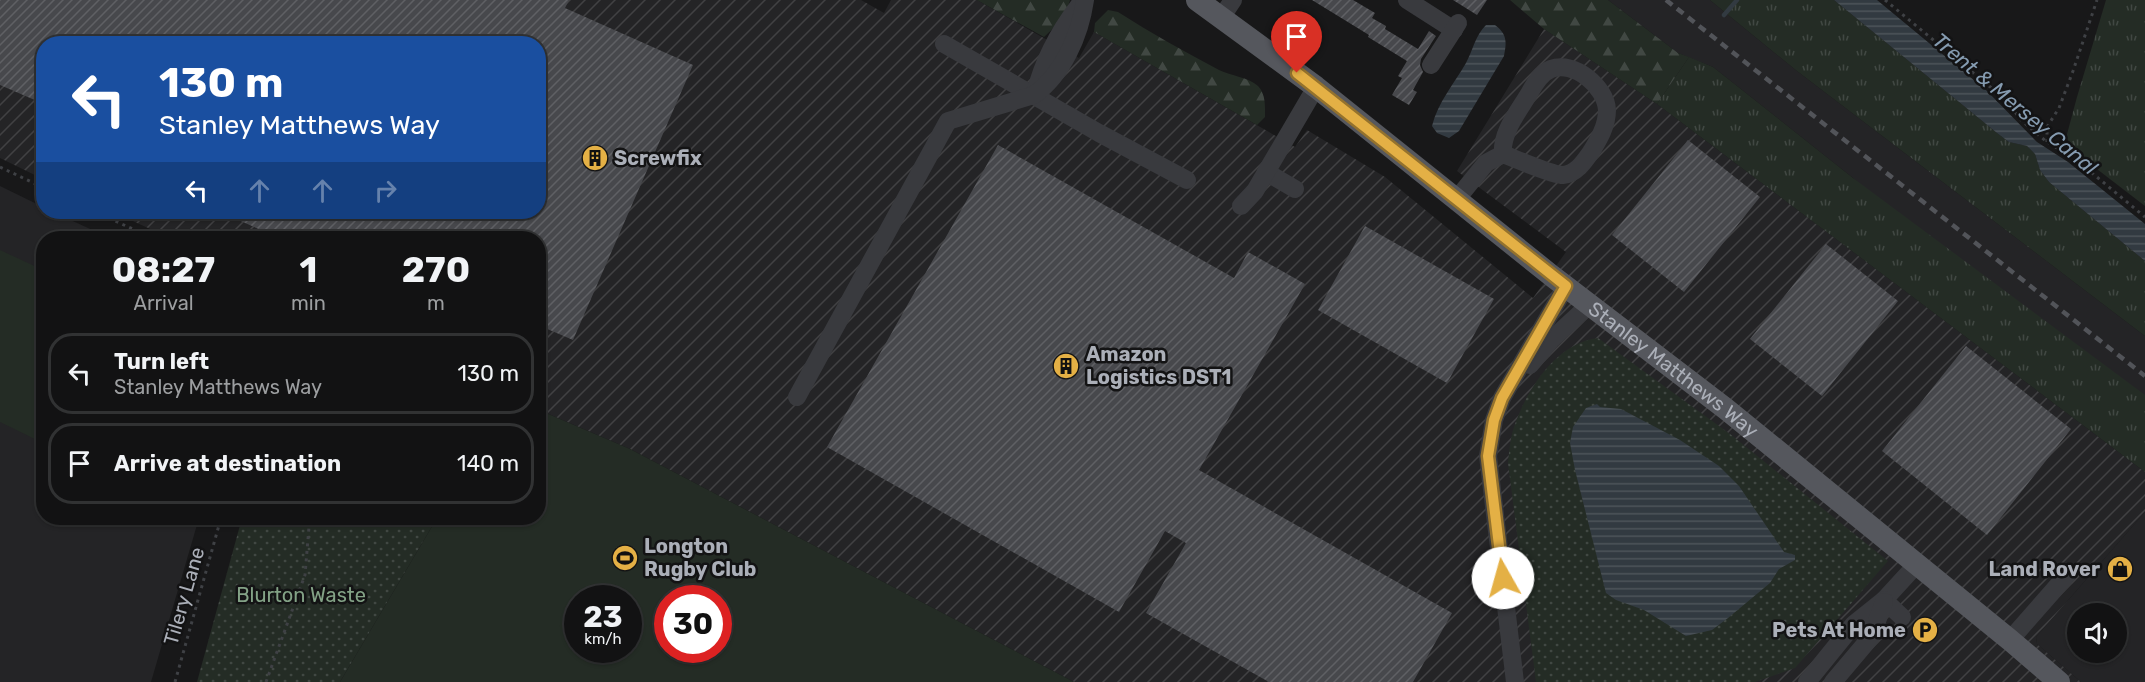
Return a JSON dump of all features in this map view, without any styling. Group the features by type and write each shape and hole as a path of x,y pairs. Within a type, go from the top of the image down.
{"main road":[{"name":"Stanley Matthews Way","path":"1197,0 1227,9 1316,87 1589,305 1726,409 2059,682"}],"street":[{"path":"1034,95 1039,75 1054,44 1071,15 1084,0"},
{"path":"1407,0 1456,26 1431,64"},
{"path":"944,44 1144,158 1187,180"},
{"path":"1456,200 1486,163 1503,154 1552,173 1563,175 1576,170 1583,164 1602,135 1607,111 1603,96 1589,79 1578,72 1559,67 1550,69 1534,84 1505,135 1503,154"},
{"path":"1241,206 1255,191 1316,87"},
{"path":"797,398 948,121 1034,95"},
{"path":"1266,172 1295,189"},
{"path":"1515,682 1488,456 1494,420 1502,398 1566,286"},
{"path":"1502,398 1551,340 1589,305"},
{"path":"1807,682 1854,624 1884,600 1917,564"},
{"path":"2010,640 2067,575"},
{"path":"1884,600 1902,617"},
{"path":"1833,682 1871,636 1884,600"}],"path":[{"path":"1885,0 2006,100 2022,121 2047,142 2074,158 2145,217"},
{"path":"2047,142 2047,127 2062,99 2097,0"},
{"path":"2033,130 2047,127"},
{"path":"0,168 36,184"},
{"path":"111,219 137,231"},
{"name":"Tilery Lane","path":"175,682 220,525"},
{"path":"266,682 306,575 310,525"}],"shaded area":[{"path":"0,0 861,0 884,13 891,0 977,0 1079,58 1094,32 1295,147 1307,130 1385,177 1533,298 1566,252 1457,171 1544,29 1657,104 2145,472 2145,512 2036,637 2037,644 2081,682 1074,682 630,449 546,413 546,231 155,231 128,219 546,219 546,36 36,36 36,176 0,158"},
{"path":"1608,0 1710,0 1797,71 2145,336 2145,445 1853,178 1713,67 1678,53"},
{"path":"1834,0 1877,0 1987,91 2037,142 2068,162 2145,224 2145,261 2049,182 2040,170 2035,154 2027,146 2009,142 1997,133"},
{"path":"1486,25 1495,25 1504,35 1506,42 1504,56 1459,131 1449,138 1437,133 1432,126 1442,101"},
{"path":"0,186 36,204 36,219 68,219 95,231 36,231 36,525 197,525 151,682 0,682"},
{"path":"1597,404 1600,407 1621,409 1680,440 1719,466 1739,486 1784,552 1795,555 1795,560 1779,569 1770,583 1712,630 1686,636 1644,610 1616,600 1606,593 1570,443 1573,427 1586,408"},
{"name":"Land Rover","path":"2145,512 2145,682 2081,682 2037,644 2036,637"}],"green space":[{"path":"977,0 1070,0 1065,17 1044,37"},
{"path":"1510,0 1608,0 1678,53 1689,57 1657,104 1544,29"},
{"path":"1710,0 1834,0 1997,133 2009,142 2027,146 2035,154 2040,170 2049,182 2145,261 2145,336 1797,71"},
{"path":"2106,0 2145,0 2145,206 2093,166 2066,138"},
{"path":"1108,10 1118,12 1219,70 1254,83 1261,89 1264,97 1265,117 1257,125 1094,32 1095,23"},
{"path":"1689,57 1713,67 1853,178 2145,395 2145,472 1657,104"},
{"path":"0,250 36,267 36,440 0,422"},
{"path":"1598,338 1730,434 1888,561 1795,668 1755,682 1536,682 1508,463 1511,438 1525,400 1555,359 1582,342"},
{"name":"Longton Rugby Club","path":"546,413 630,449 1074,682 340,682 433,525 546,525"},
{"name":"Blurton Waste","path":"240,525 433,525 340,682 197,682"}],"building":[{"name":"Screwfix","path":"0,0 569,0 565,8 693,65 573,340 546,328 546,231 263,231 236,219 546,219 546,36 36,36 36,101 0,85"},
{"path":"1312,0 1353,0 1375,13 1372,18 1386,26 1385,29 1418,49 1429,31 1436,36 1421,59 1420,65 1423,72 1413,90 1417,92 1409,105 1392,95 1402,78 1398,76 1407,61"},
{"path":"1453,0 1487,0 1477,15"},
{"path":"1688,140 1760,197 1684,292 1612,235"},
{"name":"Amazon Logistics DST1","path":"998,145 1234,278 1248,252 1305,284 1199,470 1452,613 1413,682 1269,682 1146,613 1186,543 1165,531 1119,612 827,447"},
{"path":"1365,226 1494,299 1447,383 1318,310"},
{"path":"1826,244 1898,301 1822,396 1750,339"},
{"path":"1966,346 2071,429 1987,535 1882,451"}],"waterway":[{"path":"1724,15 1737,0"}],"railway":[{"path":"1666,0 2145,376"}],"place":[{"name":"Screwfix","path":"595,158"},
{"name":"Amazon Logistics DST1","path":"1066,366"},
{"name":"Longton Rugby Club","path":"625,558"},
{"name":"Land Rover","path":"2120,569"},
{"name":"Pets At Home","path":"1925,630"}],"route":[{"path":"1297,73 1566,286 1502,398 1494,420 1488,456 1503,578"}],"water label":[{"name":"Trent & Mersey Canal","path":"2015,104"}]}
